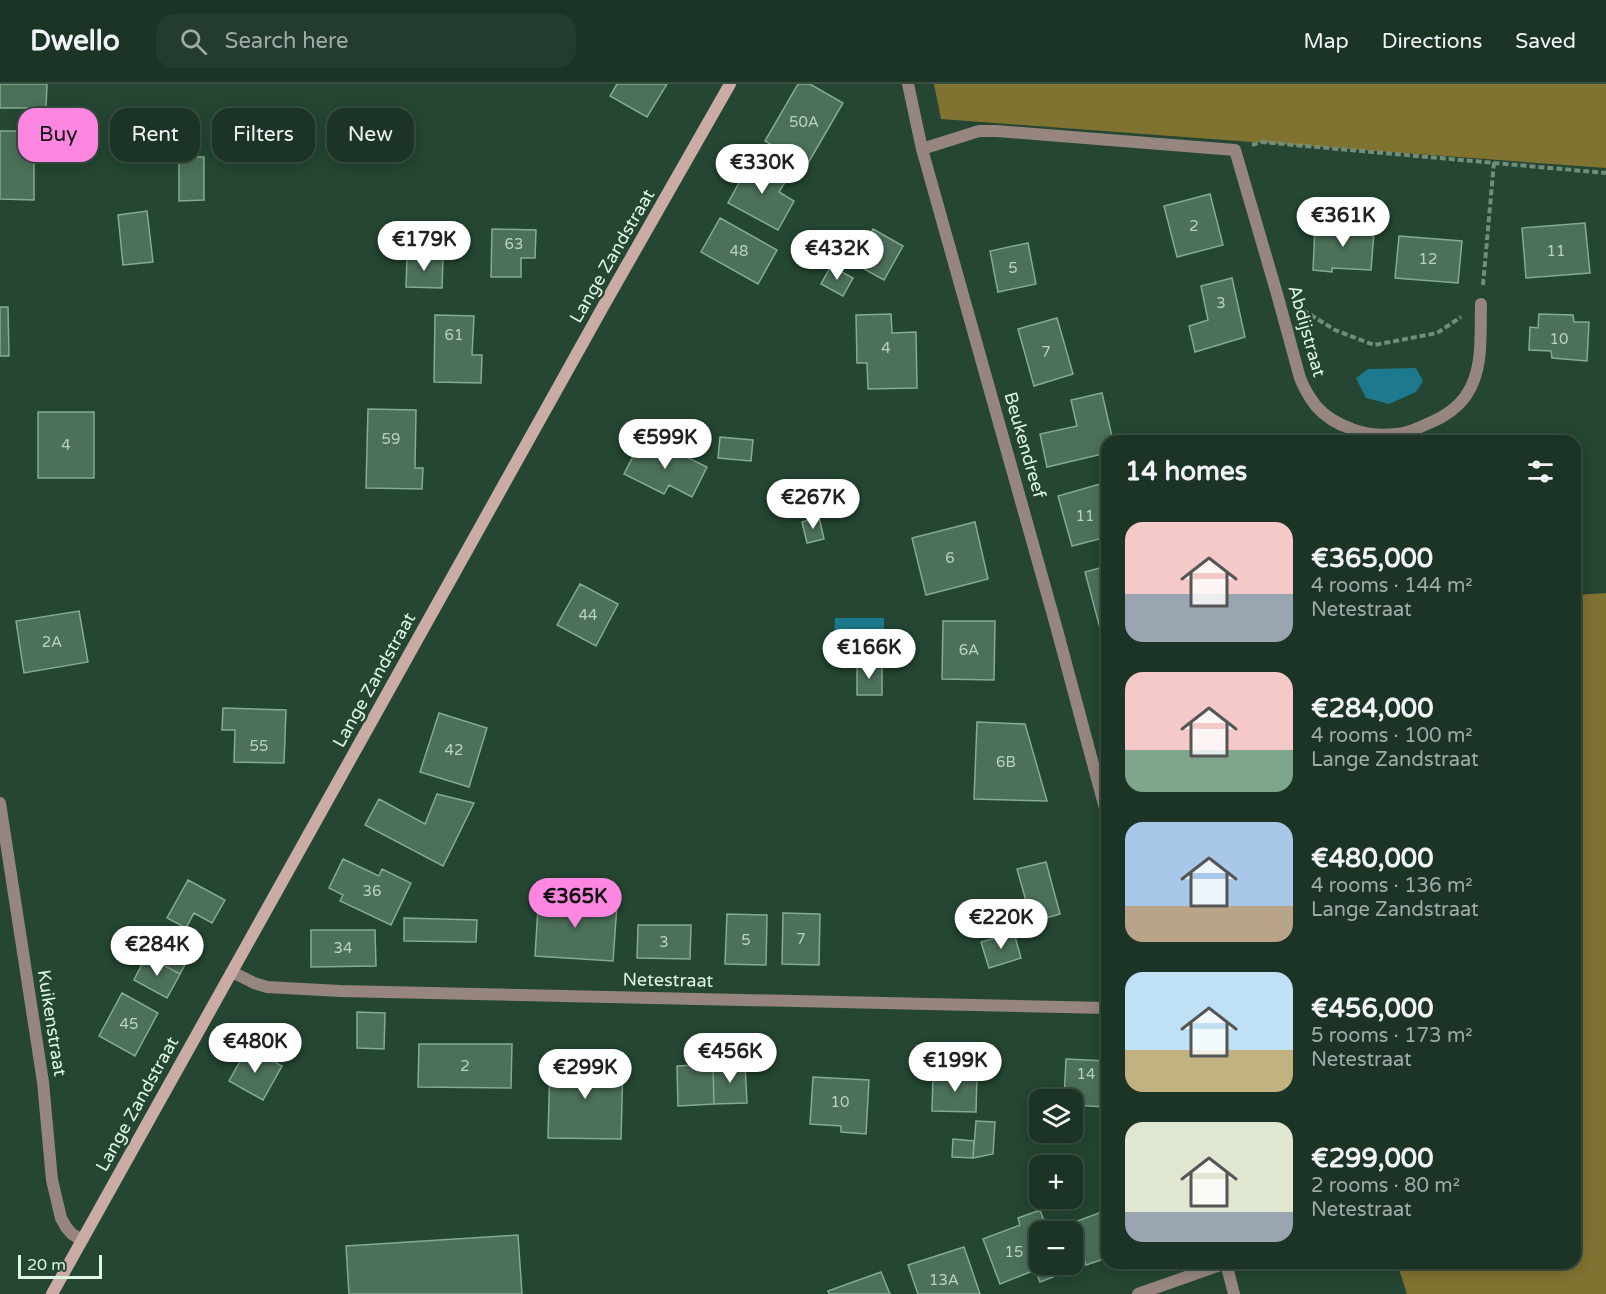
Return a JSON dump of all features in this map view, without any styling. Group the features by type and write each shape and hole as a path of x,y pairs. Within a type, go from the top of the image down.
{"street":[{"name":"Lange Zandstraat","path":"52,1294 730,84"},
{"name":"Beukendreef","path":"908,84 922,148 1101,794"},
{"path":"922,148 979,131 996,131 1235,150"},
{"name":"Abdijstraat","path":"1235,150 1299,378 1318,408 1337,422 1374,434 1395,434 1417,429 1453,409 1466,395 1476,374 1481,304"},
{"name":"Kuikenstraat","path":"0,803 43,1082 52,1180 61,1218 72,1234 82,1240"},
{"name":"Netestraat","path":"232,972 267,987 340,991 1101,1008"},
{"path":"1138,1294 1209,1269"},
{"path":"1228,1269 1234,1294"}],"path":[{"path":"1235,150 1261,142 1606,173"},
{"path":"1277,294 1335,330 1374,345 1437,333 1481,304 1494,162"}],"shaded area":[{"path":"934,84 1606,84 1606,168 941,119"},
{"path":"1606,593 1606,1294 1407,1294 1399,1269 1581,1269 1581,595"}],"water":[{"path":"1416,368 1423,381 1416,392 1389,404 1366,398 1356,378 1368,369"},
{"path":"835,618 884,618 884,639 834,639"}],"building":[{"path":"0,84 47,84 46,108 0,108"},
{"path":"617,84 667,84 647,117 610,96"},
{"path":"798,84 810,84 843,103 807,165 765,141"},
{"path":"0,131 18,131 18,162 34,162 34,200 0,199"},
{"path":"200,157 204,157 204,200 179,201 179,162 200,162"},
{"path":"752,159 787,179 779,192 794,201 778,230 728,203"},
{"path":"1210,194 1223,245 1177,257 1164,206"},
{"path":"147,211 153,262 123,265 118,215"},
{"path":"720,218 777,250 758,284 701,252"},
{"path":"1355,222 1371,223 1370,231 1374,232 1371,270 1332,268 1332,272 1313,270 1315,226 1354,229"},
{"path":"1585,223 1590,273 1526,278 1522,228"},
{"path":"492,229 536,230 535,258 521,258 521,277 491,277"},
{"path":"873,229 903,246 884,280 855,264"},
{"path":"1399,236 1462,241 1458,283 1395,278"},
{"path":"1028,243 1036,284 998,292 990,251"},
{"path":"407,257 443,258 442,288 406,287"},
{"path":"831,266 853,278 843,296 821,284"},
{"path":"1232,278 1245,337 1195,352 1189,326 1208,320 1201,286"},
{"path":"0,307 8,307 9,356 0,356"},
{"path":"891,314 892,333 916,332 917,388 868,389 867,363 857,363 856,315"},
{"path":"1539,314 1573,315 1574,322 1589,322 1587,361 1552,358 1551,351 1529,350 1530,327 1538,328"},
{"path":"435,315 474,316 472,355 482,355 481,383 434,382"},
{"path":"1057,318 1073,374 1034,386 1018,329"},
{"path":"1102,393 1112,435 1101,435 1101,454 1047,467 1040,434 1077,426 1071,400"},
{"path":"368,409 416,410 415,468 423,468 422,489 366,488"},
{"path":"38,412 94,412 94,478 38,478"},
{"path":"720,437 753,440 751,461 718,458"},
{"path":"640,443 660,453 664,446 707,467 692,497 669,485 664,494 624,474"},
{"path":"1101,484 1101,539 1072,546 1058,496"},
{"path":"819,517 824,539 807,543 802,522"},
{"path":"975,522 988,579 926,595 912,538"},
{"path":"1101,568 1101,632 1085,572"},
{"path":"580,584 618,604 596,646 557,625"},
{"path":"79,611 88,662 24,673 16,621"},
{"path":"943,621 995,621 994,680 942,679"},
{"path":"857,665 882,666 882,695 857,695"},
{"path":"223,708 286,710 284,763 234,762 235,730 222,730"},
{"path":"439,713 487,728 469,787 420,772"},
{"path":"977,722 1025,724 1047,801 974,799"},
{"path":"437,794 474,803 443,866 365,825 379,799 425,824"},
{"path":"343,859 379,876 382,869 411,883 391,925 340,901 343,895 329,888"},
{"path":"1046,862 1060,914 1032,922 1017,869"},
{"path":"188,880 225,900 212,923 194,913 186,928 167,918"},
{"path":"539,891 562,893 561,901 617,905 613,961 535,956"},
{"path":"783,913 820,914 819,965 782,964"},
{"path":"727,914 767,915 766,965 725,964"},
{"path":"404,918 477,920 476,942 404,941"},
{"path":"638,925 691,925 690,959 637,958"},
{"path":"160,930 194,948 180,974 146,956"},
{"path":"311,930 375,930 376,966 311,967"},
{"path":"1014,933 1021,958 989,968 981,942"},
{"path":"146,956 180,974 167,998 134,980"},
{"path":"122,993 158,1013 135,1056 99,1036"},
{"path":"357,1012 385,1013 384,1049 357,1048"},
{"path":"419,1044 512,1044 511,1088 418,1087"},
{"path":"248,1047 282,1066 263,1100 229,1081"},
{"path":"1066,1059 1101,1061 1101,1107 1083,1106 1083,1089 1065,1089"},
{"path":"550,1061 623,1063 621,1139 548,1138"},
{"path":"745,1063 747,1103 714,1104 713,1064"},
{"path":"713,1064 714,1104 678,1106 677,1066"},
{"path":"933,1074 977,1074 976,1112 932,1111"},
{"path":"813,1077 869,1080 866,1134 841,1132 841,1126 810,1124"},
{"path":"976,1121 995,1122 993,1154 973,1158"},
{"path":"953,1139 974,1141 973,1158 952,1157"},
{"path":"1040,1210 1044,1221 1029,1221 1029,1272 1000,1284 983,1239 1020,1225 1018,1218"},
{"path":"1101,1212 1101,1260 1086,1265 1083,1256 1083,1221 1077,1221"},
{"path":"518,1235 522,1294 349,1294 346,1246"},
{"path":"964,1247 980,1294 918,1294 908,1265"},
{"path":"881,1272 890,1294 829,1294 828,1291"},
{"path":"1037,1275 1058,1275 1040,1282"}]}
